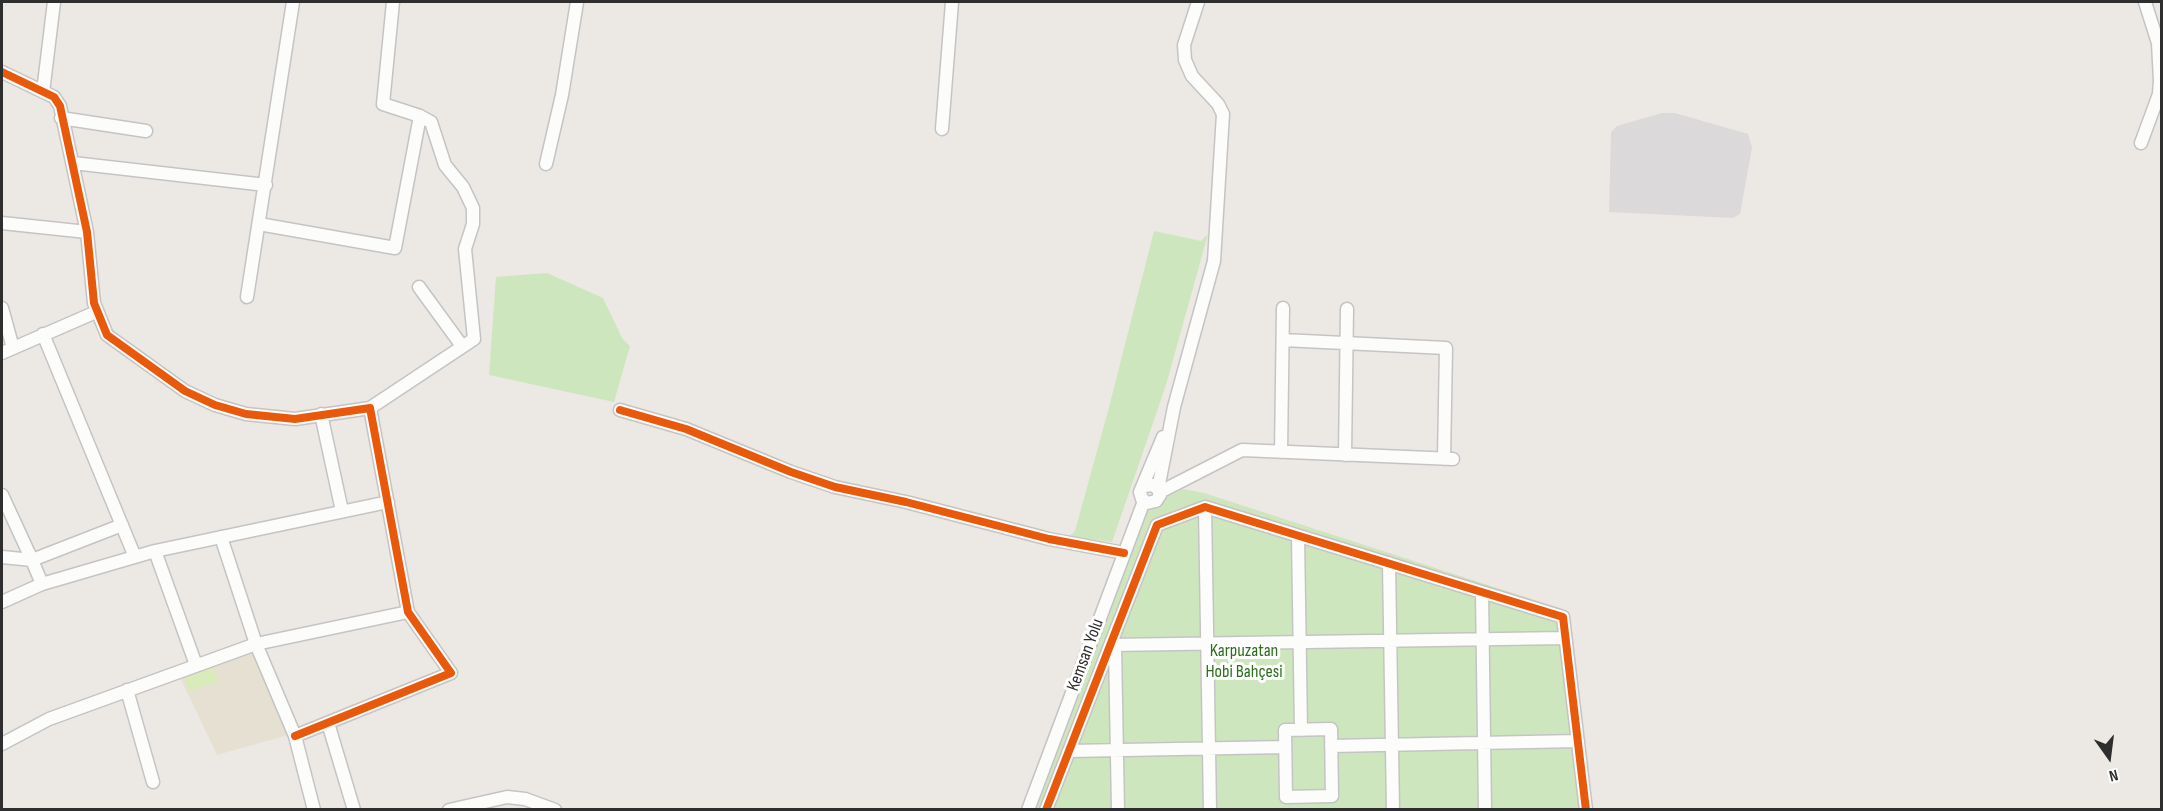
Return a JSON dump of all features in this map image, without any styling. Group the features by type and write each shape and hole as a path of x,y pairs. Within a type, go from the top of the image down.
{"street":[{"path":"44,92 54,2"},
{"path":"247,297 293,2"},
{"path":"2,72 58,101 87,232 96,312 107,335 176,385 206,402 270,418 295,418 370,408 474,339 465,249 474,213 463,187 446,165 433,125 420,116 383,104 393,2"},
{"path":"546,164 562,95 577,2"},
{"path":"942,129 952,2"},
{"path":"1174,407 1140,492 1144,501 1150,503 1156,501 1159,490 1174,407 1214,261 1223,118 1221,107 1196,82 1185,60 1184,45 1198,2"},
{"path":"2141,143 2159,94 2160,81 2158,43 2145,2"},
{"path":"260,224 395,248 420,116"},
{"path":"62,118 146,131"},
{"path":"73,164 266,185"},
{"path":"2,223 87,232"},
{"path":"418,287 462,346"},
{"path":"2,308 7,350 96,312"},
{"path":"1281,452 1283,308"},
{"path":"1345,455 1347,309"},
{"path":"44,334 135,557"},
{"path":"1159,490 1242,450 1448,459 1446,348 1283,340"},
{"path":"295,736 451,673 408,612 370,408"},
{"path":"620,410 686,429 791,472 835,487 906,502 1049,539 1124,553"},
{"path":"321,414 342,512"},
{"path":"1144,486 1153,484 1159,490"},
{"path":"2,495 42,584"},
{"name":"Kemsan Yolu","path":"1028,810 1144,501"},
{"path":"2,602 42,584 155,551 388,502"},
{"path":"1205,507 1210,810"},
{"path":"1046,810 1113,646 1157,525 1205,507 1563,617 1586,810"},
{"path":"2,557 32,560 122,525"},
{"path":"1298,536 1301,730"},
{"path":"221,537 256,644 295,736 314,810"},
{"path":"155,551 196,665"},
{"path":"1389,563 1393,810"},
{"path":"1482,592 1485,810"},
{"path":"2,744 49,719 256,644 408,612"},
{"path":"1113,646 1565,638"},
{"path":"1113,646 1118,810"},
{"path":"127,690 153,782"},
{"path":"328,723 354,810"},
{"path":"1331,729 1331,746 1332,796 1302,803 1286,797 1285,730 1331,729"},
{"path":"1331,746 1578,741"},
{"path":"1069,751 1285,747"},
{"path":"449,810 507,797 525,799 555,810"}],"shaded area":[{"path":"1662,113 1675,113 1748,134 1752,148 1740,214 1733,218 1609,212 1611,132 1617,126"},
{"path":"247,651 255,655 288,735 217,755 179,675"}],"green space":[{"path":"1154,231 1201,241 1208,234 1166,385 1112,542 1069,537 1075,531"},
{"path":"547,273 603,298 622,338 630,346 614,402 489,375 496,277"},
{"name":"Karpuzatan Hobi Bahçesi","path":"1183,489 1204,493 1559,608 1583,809 1030,810 1147,507"},
{"path":"213,667 218,682 189,691 184,676"}],"cycle path":[{"path":"2,72 54,97 60,106 87,232 94,303 107,335 185,391 215,405 246,414 295,419 370,408 408,612 451,673 295,736"},
{"path":"620,410 686,429 791,472 835,487 906,502 1049,539 1124,553"},
{"path":"1046,810 1157,525 1205,507 1563,617 1586,810"}]}
